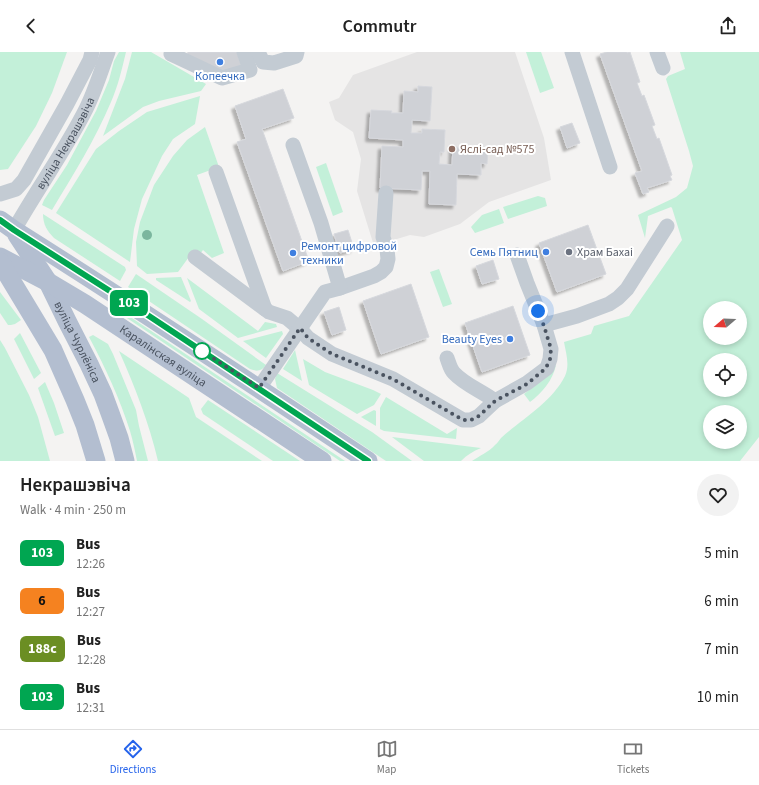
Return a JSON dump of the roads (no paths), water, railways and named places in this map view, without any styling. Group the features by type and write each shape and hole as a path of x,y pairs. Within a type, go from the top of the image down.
{"main road":[{"path":"0,249 7,225"},
{"name":"вуліца Чурлёніса","path":"7,225 48,282 66,321 84,353 103,394 119,438 125,461"},
{"name":"Каралінская вуліца","path":"7,225 259,388 368,461"},
{"name":"Каралінская вуліца","path":"0,257 48,282 85,304 322,461"},
{"path":"0,262 53,350 85,425 96,461"},
{"path":"66,321 66,314 69,308 74,304 85,304"}],"street":[{"name":"вуліца Некрашэвіча","path":"0,194 16,189 24,180 67,104 90,60 92,52"},
{"name":"вуліца Некрашэвіча","path":"7,225 29,204 69,141 87,108 108,52"},
{"path":"171,53 222,78 250,70 244,52"},
{"path":"258,52 263,62 274,63 296,56 297,52"},
{"path":"657,52 663,68"},
{"path":"576,53 610,167"},
{"path":"293,145 321,223 340,288"},
{"path":"216,172 265,309"},
{"path":"259,388 325,292 374,276 386,267 388,259 383,237 386,193"},
{"path":"544,326 609,304 618,298 627,289 667,226"},
{"path":"195,257 265,309 273,314 287,318 300,328 308,338 332,354 393,379 463,420 471,420 479,416 495,401 527,384 546,368 550,359 551,349 544,326 517,255"},
{"path":"447,358 453,372 465,382 488,395 495,401"}],"place":[{"name":"Копеечка","path":"220,62"},
{"name":"Яслі-сад №575","path":"452,149"},
{"name":"Семь Пятниц","path":"546,252"},
{"name":"Храм Бахаі","path":"569,252"},
{"name":"Ремонт цифровой техники","path":"293,253"},
{"name":"Beauty Eyes","path":"510,339"}]}
